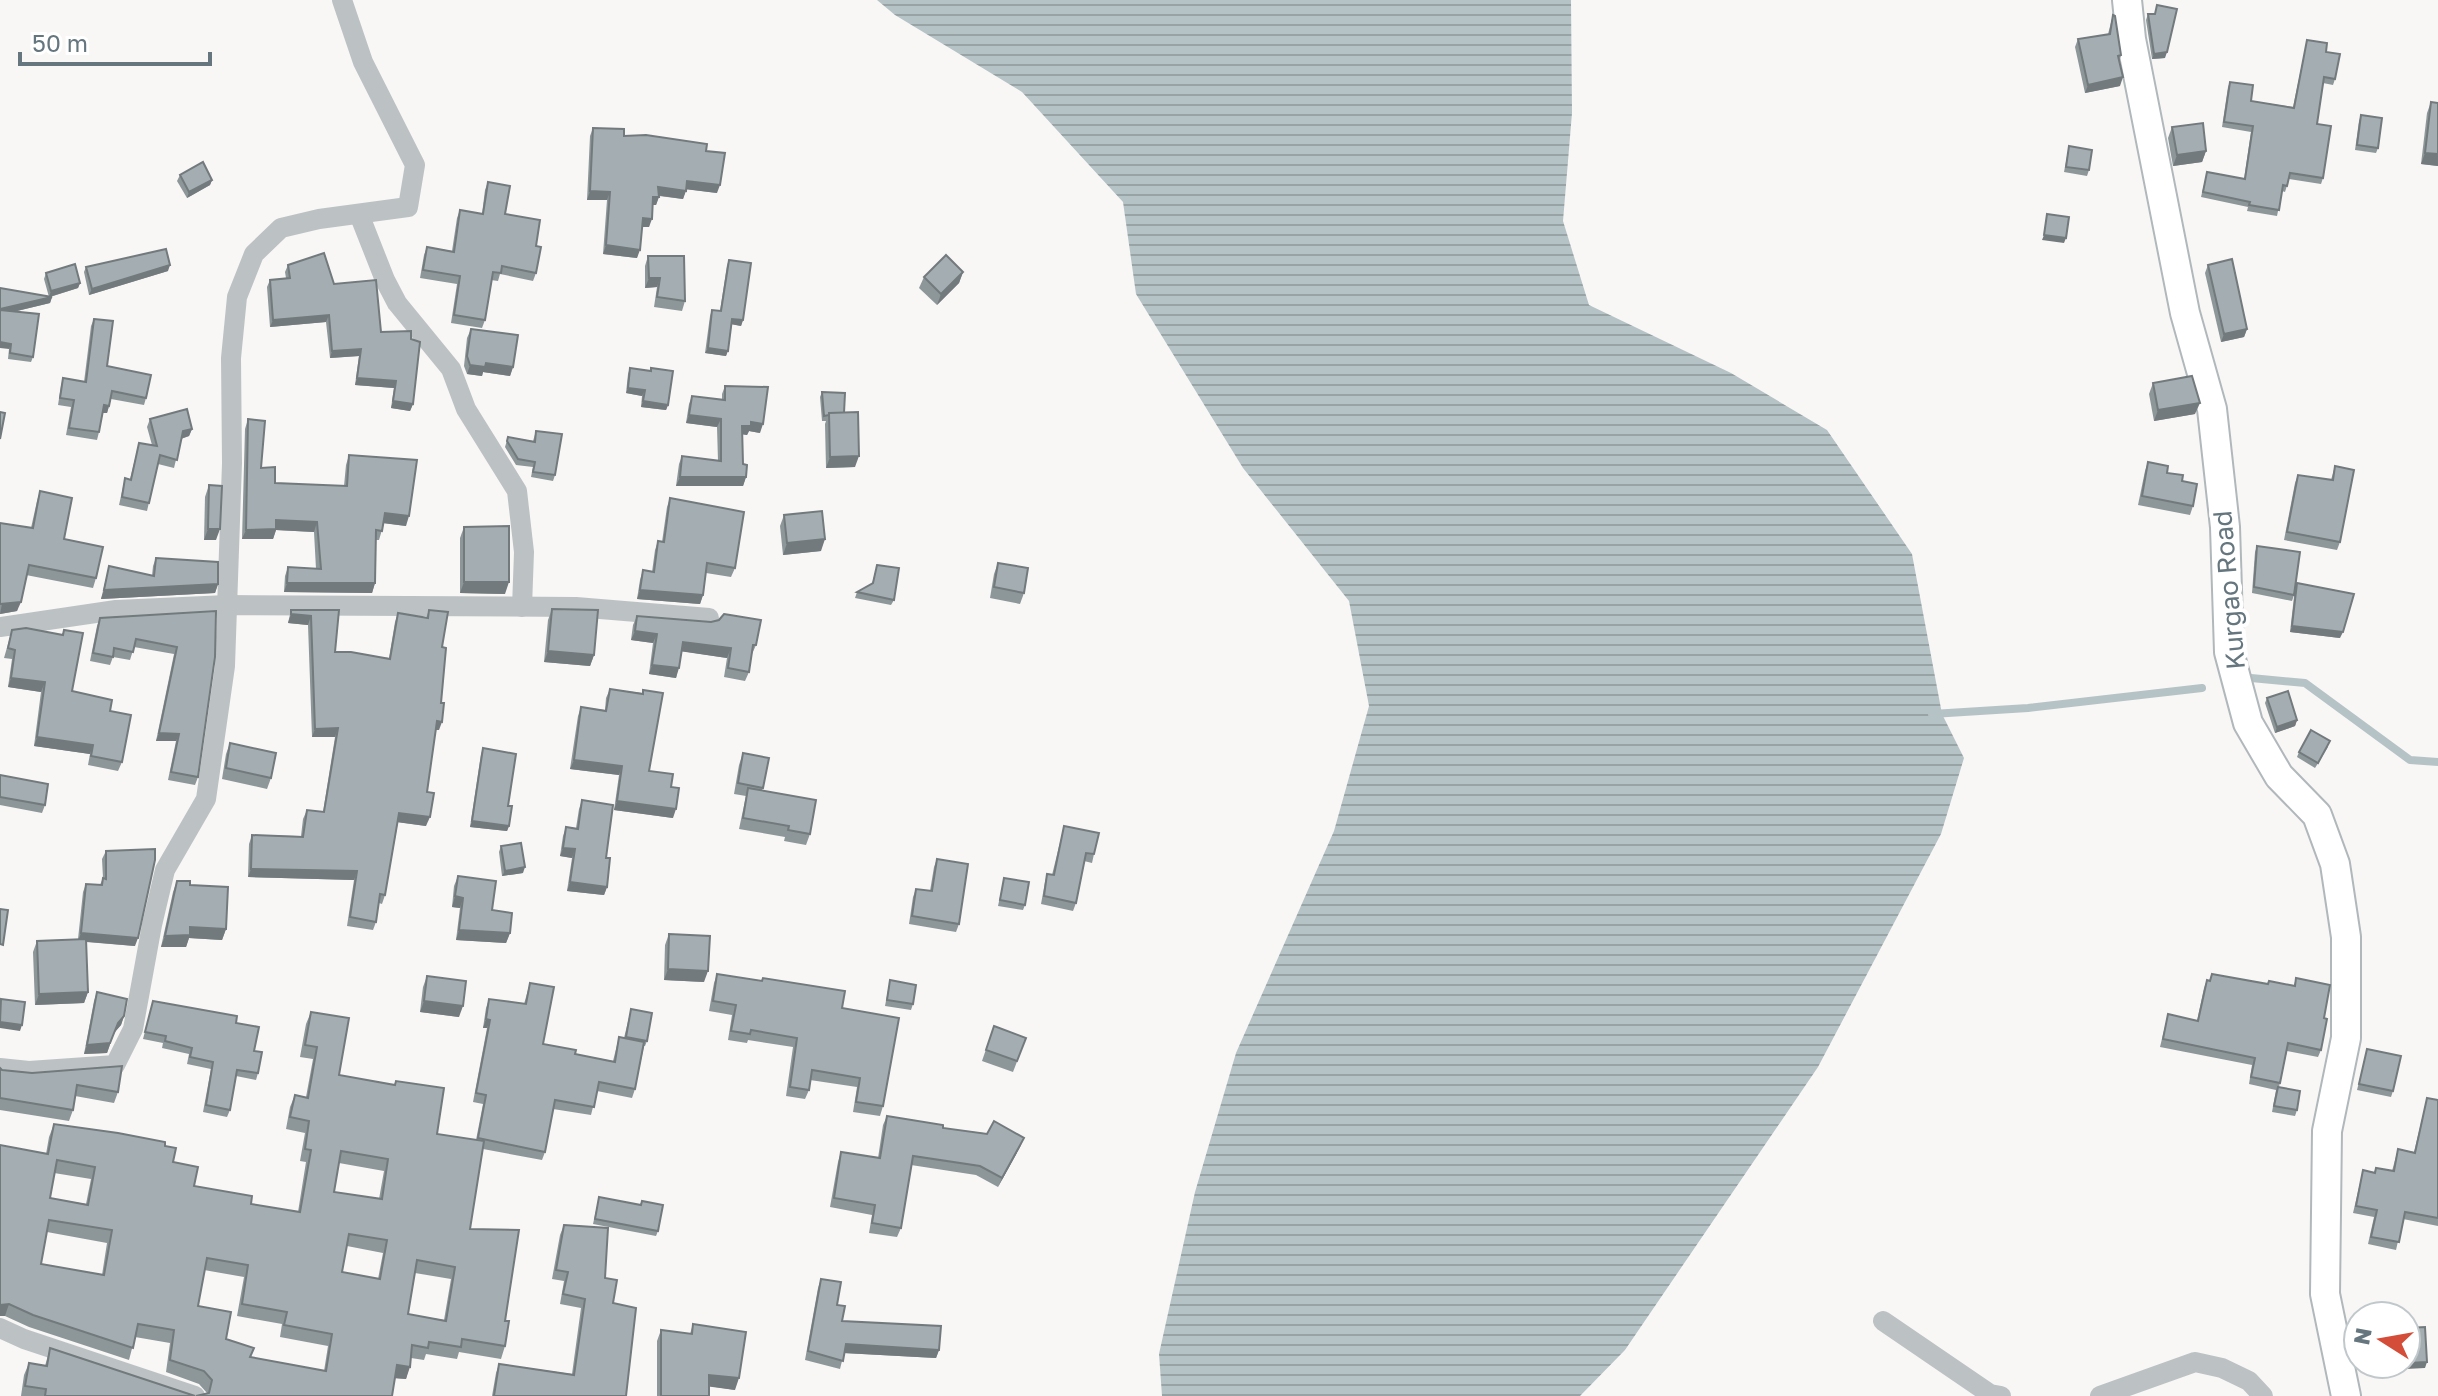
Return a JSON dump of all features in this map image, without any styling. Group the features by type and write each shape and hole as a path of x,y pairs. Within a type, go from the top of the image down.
{"street":[{"path":"0,1068 29,1071 115,1065 133,1029 165,870 206,799 225,666 232,463 231,358 237,297 254,254 281,228 319,219 408,207 415,165 363,62 342,0"},
{"name":"Kurgao Road","path":"2127,0 2131,39 2185,313 2212,409 2225,527 2229,652 2248,723 2279,776 2317,815 2335,864 2346,937 2346,1038 2327,1131 2325,1294 2346,1396"},
{"path":"359,214 397,303 451,369 466,409 517,491 524,552 522,607"},
{"path":"0,627 116,610 227,605 576,607 709,618"},
{"path":"1883,1321 1990,1394 2001,1396"},
{"path":"0,1328 24,1339 195,1396"},
{"path":"2100,1396 2195,1362 2222,1368 2249,1381 2263,1396"}],"shaded area":[{"path":"877,0 1571,0 1572,113 1563,221 1589,305 1731,373 1827,430 1912,554 1942,714 1964,758 1941,834 1818,1067 1625,1350 1580,1396 1162,1396 1159,1354 1195,1192 1236,1053 1334,831 1369,706 1349,601 1243,468 1136,294 1123,202 1022,92 895,15"}],"building":[{"path":"2157,5 2177,9 2167,52 2154,54 2148,14 2155,14"},
{"path":"2113,15 2123,77 2088,85 2078,39 2110,34"},
{"path":"2307,40 2327,43 2326,52 2340,54 2335,79 2324,77 2317,124 2331,126 2323,178 2290,173 2287,186 2283,185 2279,210 2203,192 2207,172 2245,179 2253,126 2224,122 2230,82 2253,85 2251,101 2294,108"},
{"path":"2431,102 2438,103 2438,154 2425,153"},
{"path":"2361,115 2382,118 2378,148 2357,145"},
{"path":"2203,123 2206,151 2177,155 2172,127"},
{"path":"593,128 624,129 624,136 646,135 707,144 706,151 725,153 720,185 687,181 686,191 658,187 659,197 653,197 652,219 643,218 640,250 606,245 610,192 590,191"},
{"path":"2069,146 2092,150 2089,170 2066,167"},
{"path":"203,162 212,180 189,192 180,175"},
{"path":"488,182 510,186 505,214 540,220 536,246 541,247 536,273 502,266 501,273 493,272 485,320 454,315 460,276 423,270 427,247 454,252 460,210 483,214"},
{"path":"2047,214 2069,217 2066,238 2044,235"},
{"path":"166,249 170,265 92,289 86,267"},
{"path":"324,253 334,284 376,280 381,332 411,331 411,339 420,342 413,404 393,401 396,381 357,378 361,349 332,351 329,315 273,320 270,280 290,278 288,265"},
{"path":"946,255 963,272 941,294 924,277"},
{"path":"648,256 684,256 685,301 657,297 660,278 649,278"},
{"path":"2232,259 2247,329 2224,334 2208,265"},
{"path":"729,260 751,263 743,320 732,319 728,351 708,348 712,310 721,311"},
{"path":"75,264 80,283 51,291 46,273"},
{"path":"0,288 52,297 0,309"},
{"path":"0,310 39,314 33,357 10,353 11,344 0,342"},
{"path":"94,319 113,321 107,366 151,375 146,398 112,391 109,406 104,405 99,432 69,428 74,400 60,398 63,378 86,382"},
{"path":"471,329 518,335 513,367 486,363 485,367 470,365 467,356"},
{"path":"630,368 673,371 668,405 643,401 645,390 628,388"},
{"path":"2192,376 2200,403 2158,410 2153,383"},
{"path":"725,386 768,387 763,424 751,422 751,426 742,426 746,477 680,477 682,456 721,461 721,419 689,415 692,396 725,400"},
{"path":"822,392 845,393 844,413 824,416"},
{"path":"187,409 192,429 183,431 177,460 160,455 149,503 122,497 125,478 131,480 139,443 157,446 150,419"},
{"path":"0,412 5,413 0,439"},
{"path":"858,412 859,456 830,457 829,413"},
{"path":"248,419 265,421 261,468 275,467 275,483 347,486 349,455 417,460 409,516 385,513 382,531 376,530 375,583 287,583 288,567 321,569 317,522 276,520 276,529 246,530"},
{"path":"536,431 562,434 555,475 533,472 535,462 518,459 507,441 508,437 535,442"},
{"path":"2148,462 2168,466 2167,473 2183,475 2182,481 2197,484 2193,506 2142,496"},
{"path":"2335,466 2354,470 2340,542 2287,532 2298,475 2333,480"},
{"path":"209,485 222,486 220,529 208,529"},
{"path":"40,491 72,498 64,539 103,547 96,578 29,565 21,602 0,604 0,523 33,528"},
{"path":"670,498 744,512 735,568 707,563 703,595 640,590 643,570 654,572 658,541 664,542"},
{"path":"822,511 825,539 787,543 784,515"},
{"path":"509,526 509,582 464,582 464,527"},
{"path":"2257,546 2300,552 2294,595 2254,587"},
{"path":"156,558 218,562 218,584 104,590 109,566 154,576"},
{"path":"998,563 1028,568 1024,593 994,587"},
{"path":"877,565 899,568 894,600 857,592 873,583"},
{"path":"2297,583 2354,594 2343,632 2292,626"},
{"path":"552,609 598,610 594,655 548,651"},
{"path":"291,610 339,610 335,652 390,659 398,613 428,618 429,610 448,612 442,647 446,648 442,722 437,721 427,792 434,793 430,817 399,813 385,895 380,894 376,922 350,917 357,871 251,869 252,835 303,837 307,810 324,812 338,728 315,729 311,616 291,614"},
{"path":"216,611 215,657 198,777 171,772 179,734 159,733 177,647 136,639 133,652 114,648 113,657 93,653 100,618"},
{"path":"724,614 761,620 749,672 728,668 731,648 683,642 679,668 652,665 657,634 635,631 637,616 711,622 719,620"},
{"path":"26,628 63,635 64,630 83,633 72,691 112,700 110,711 131,715 122,762 91,756 93,745 37,737 45,682 11,678 15,650 8,648 12,630"},
{"path":"610,689 643,694 643,690 663,693 649,771 673,774 671,787 679,788 676,809 617,801 622,766 574,760 581,707 606,711"},
{"path":"2288,691 2297,720 2277,727 2267,698"},
{"path":"2311,730 2330,741 2318,763 2299,752"},
{"path":"230,743 276,753 271,778 226,768"},
{"path":"483,748 516,754 508,806 512,806 509,826 472,821"},
{"path":"743,753 769,758 763,788 738,783"},
{"path":"0,775 48,784 45,805 0,797"},
{"path":"748,788 816,800 810,834 788,830 789,826 743,818"},
{"path":"582,800 613,805 606,858 610,858 607,887 570,882 575,849 563,848 566,827 578,829"},
{"path":"1064,826 1099,833 1094,854 1086,853 1076,903 1044,896 1047,874 1054,875"},
{"path":"521,843 525,867 505,871 501,846"},
{"path":"155,849 138,938 81,933 86,884 102,885 103,878 106,879 106,851"},
{"path":"937,859 968,864 959,924 912,916 916,889 932,891"},
{"path":"458,876 496,881 492,910 512,913 510,933 459,930 463,898 455,896"},
{"path":"1004,878 1029,882 1025,905 1000,900"},
{"path":"177,881 190,881 190,885 228,887 226,929 190,927 190,935 165,936"},
{"path":"0,909 8,910 3,945 0,944"},
{"path":"669,934 710,936 708,971 668,969"},
{"path":"86,939 88,992 39,994 37,941"},
{"path":"717,974 845,991 842,1008 899,1018 883,1106 856,1102 860,1078 812,1070 809,1090 790,1087 797,1038 751,1030 750,1034 731,1031 736,1005 713,1001"},
{"path":"2212,974 2268,984 2269,981 2295,986 2296,978 2330,985 2321,1050 2288,1043 2280,1083 2251,1077 2255,1058 2163,1039 2168,1014 2198,1021 2207,980 2210,981"},
{"path":"427,976 466,981 463,1006 424,1001"},
{"path":"890,980 916,985 913,1004 887,1000"},
{"path":"530,983 554,987 543,1044 615,1062 619,1037 644,1042 635,1089 599,1082 594,1107 555,1100 545,1152 478,1138 486,1095 476,1093 490,1020 486,1019 489,999 526,1004"},
{"path":"97,992 127,999 124,1016 110,1043 87,1045"},
{"path":"1,999 25,1002 22,1025 0,1022"},
{"path":"153,1001 237,1016 236,1023 259,1027 254,1051 262,1052 258,1073 237,1070 230,1110 206,1105 213,1062 190,1057 192,1048 165,1041 166,1036 145,1032"},
{"path":"631,1009 652,1013 647,1041 626,1037"},
{"path":"311,1012 349,1018 339,1075 395,1085 396,1081 444,1088 437,1134 484,1141 470,1229 519,1230 505,1321 509,1321 505,1346 462,1339 461,1347 429,1342 428,1348 412,1345 410,1367 397,1365 392,1396 196,1396 209,1393 212,1380 204,1371 170,1360 174,1330 138,1324 133,1348 9,1304 0,1305 0,1145 48,1154 54,1124 165,1142 165,1146 176,1148 173,1162 198,1167 194,1186 252,1196 251,1204 300,1212 311,1150 305,1149 309,1121 290,1117 295,1095 308,1098 317,1047 305,1045","holes":["341,1151 388,1159 382,1199 334,1192","57,1160 95,1167 88,1205 50,1198","49,1220 112,1230 104,1275 41,1264","349,1234 387,1240 380,1279 342,1272","207,1258 248,1265 242,1304 287,1312 284,1325 332,1334 326,1371 250,1357 254,1348 226,1339 231,1312 198,1306","417,1260 455,1267 446,1321 408,1314"]},
{"path":"994,1026 1026,1038 1017,1061 986,1050"},
{"path":"2367,1049 2401,1056 2393,1091 2359,1084"},
{"path":"122,1066 118,1092 77,1085 73,1110 0,1098 0,1068 32,1073"},
{"path":"2278,1087 2300,1091 2297,1110 2274,1106"},
{"path":"2427,1098 2438,1100 2438,1218 2405,1212 2399,1242 2371,1237 2377,1210 2356,1206 2363,1170 2375,1173 2376,1168 2394,1171 2398,1149 2415,1153"},
{"path":"887,1116 987,1134 994,1121 1024,1138 1002,1178 980,1166 913,1156 901,1228 872,1223 875,1205 834,1198 841,1152 880,1158"},
{"path":"599,1197 641,1205 642,1201 663,1205 658,1231 595,1219"},
{"path":"564,1225 608,1228 605,1278 617,1280 613,1303 636,1308 626,1396 494,1396 499,1364 574,1375 585,1299 563,1294 568,1272 556,1270"},
{"path":"821,1279 841,1282 837,1305 845,1306 842,1321 941,1326 939,1350 846,1344 843,1361 808,1351"},
{"path":"693,1324 746,1332 739,1378 709,1375 709,1396 661,1396 661,1330 692,1334"},
{"path":"2422,1327 2425,1327 2427,1362 2422,1362"},
{"path":"50,1348 195,1396 45,1396 46,1389 25,1386 29,1363 47,1366"}],"waterway":[{"path":"2251,678 2305,683 2410,760 2438,762"},
{"path":"1932,714 2028,708 2202,688"}]}
